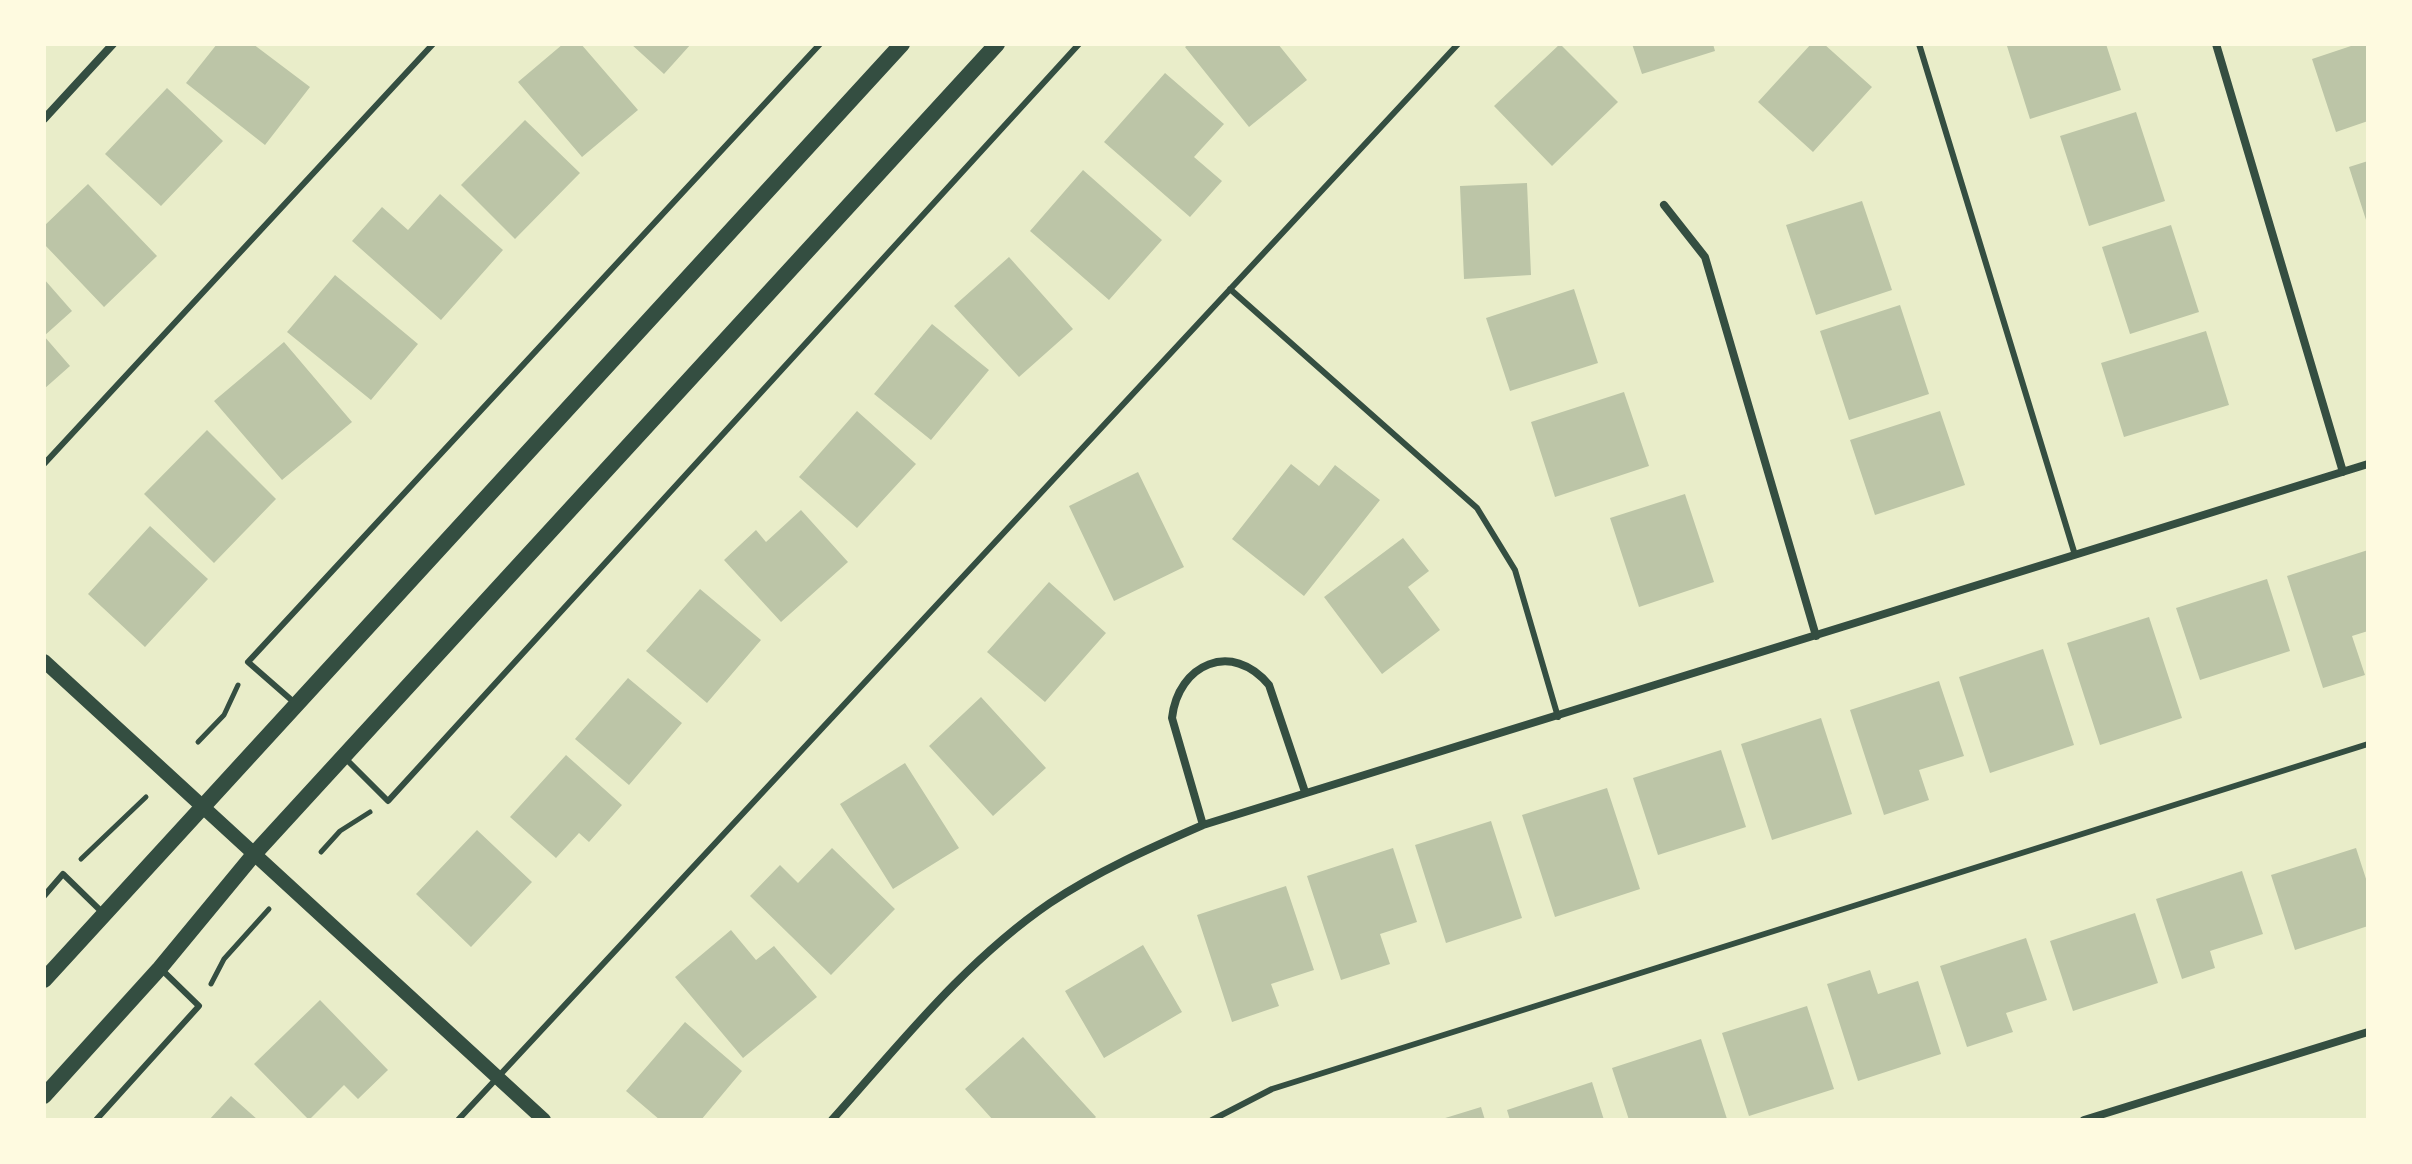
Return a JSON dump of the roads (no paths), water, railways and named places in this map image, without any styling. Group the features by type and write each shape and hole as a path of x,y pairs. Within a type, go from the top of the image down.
{"main road":[{"path":"44,980 902,44"},
{"path":"44,1096 160,968 255,853 997,44"}],"street":[{"path":"44,119 113,44"},
{"path":"2216,44 2343,472"},
{"path":"1664,205 1705,257 1816,636"},
{"path":"832,1120 936,1003 987,954 1036,914 1123,860 1203,825 2368,464"},
{"path":"44,661 544,1120"},
{"path":"1203,825 1172,718 1174,701 1181,685 1194,672 1209,664 1244,663 1258,672 1269,685 1305,792"},
{"path":"2084,1120 2368,1032"}],"lane":[{"path":"44,464 433,44"},
{"path":"296,704 248,662 820,44"},
{"path":"343,757 388,801 1079,44"},
{"path":"458,1120 1458,44"},
{"path":"1919,44 2075,555"},
{"path":"1230,289 1477,508 1515,570 1558,717"},
{"path":"1212,1120 1272,1089 2368,744"},
{"path":"44,896 63,874 104,913"},
{"path":"96,1120 199,1006 160,968"}]}
